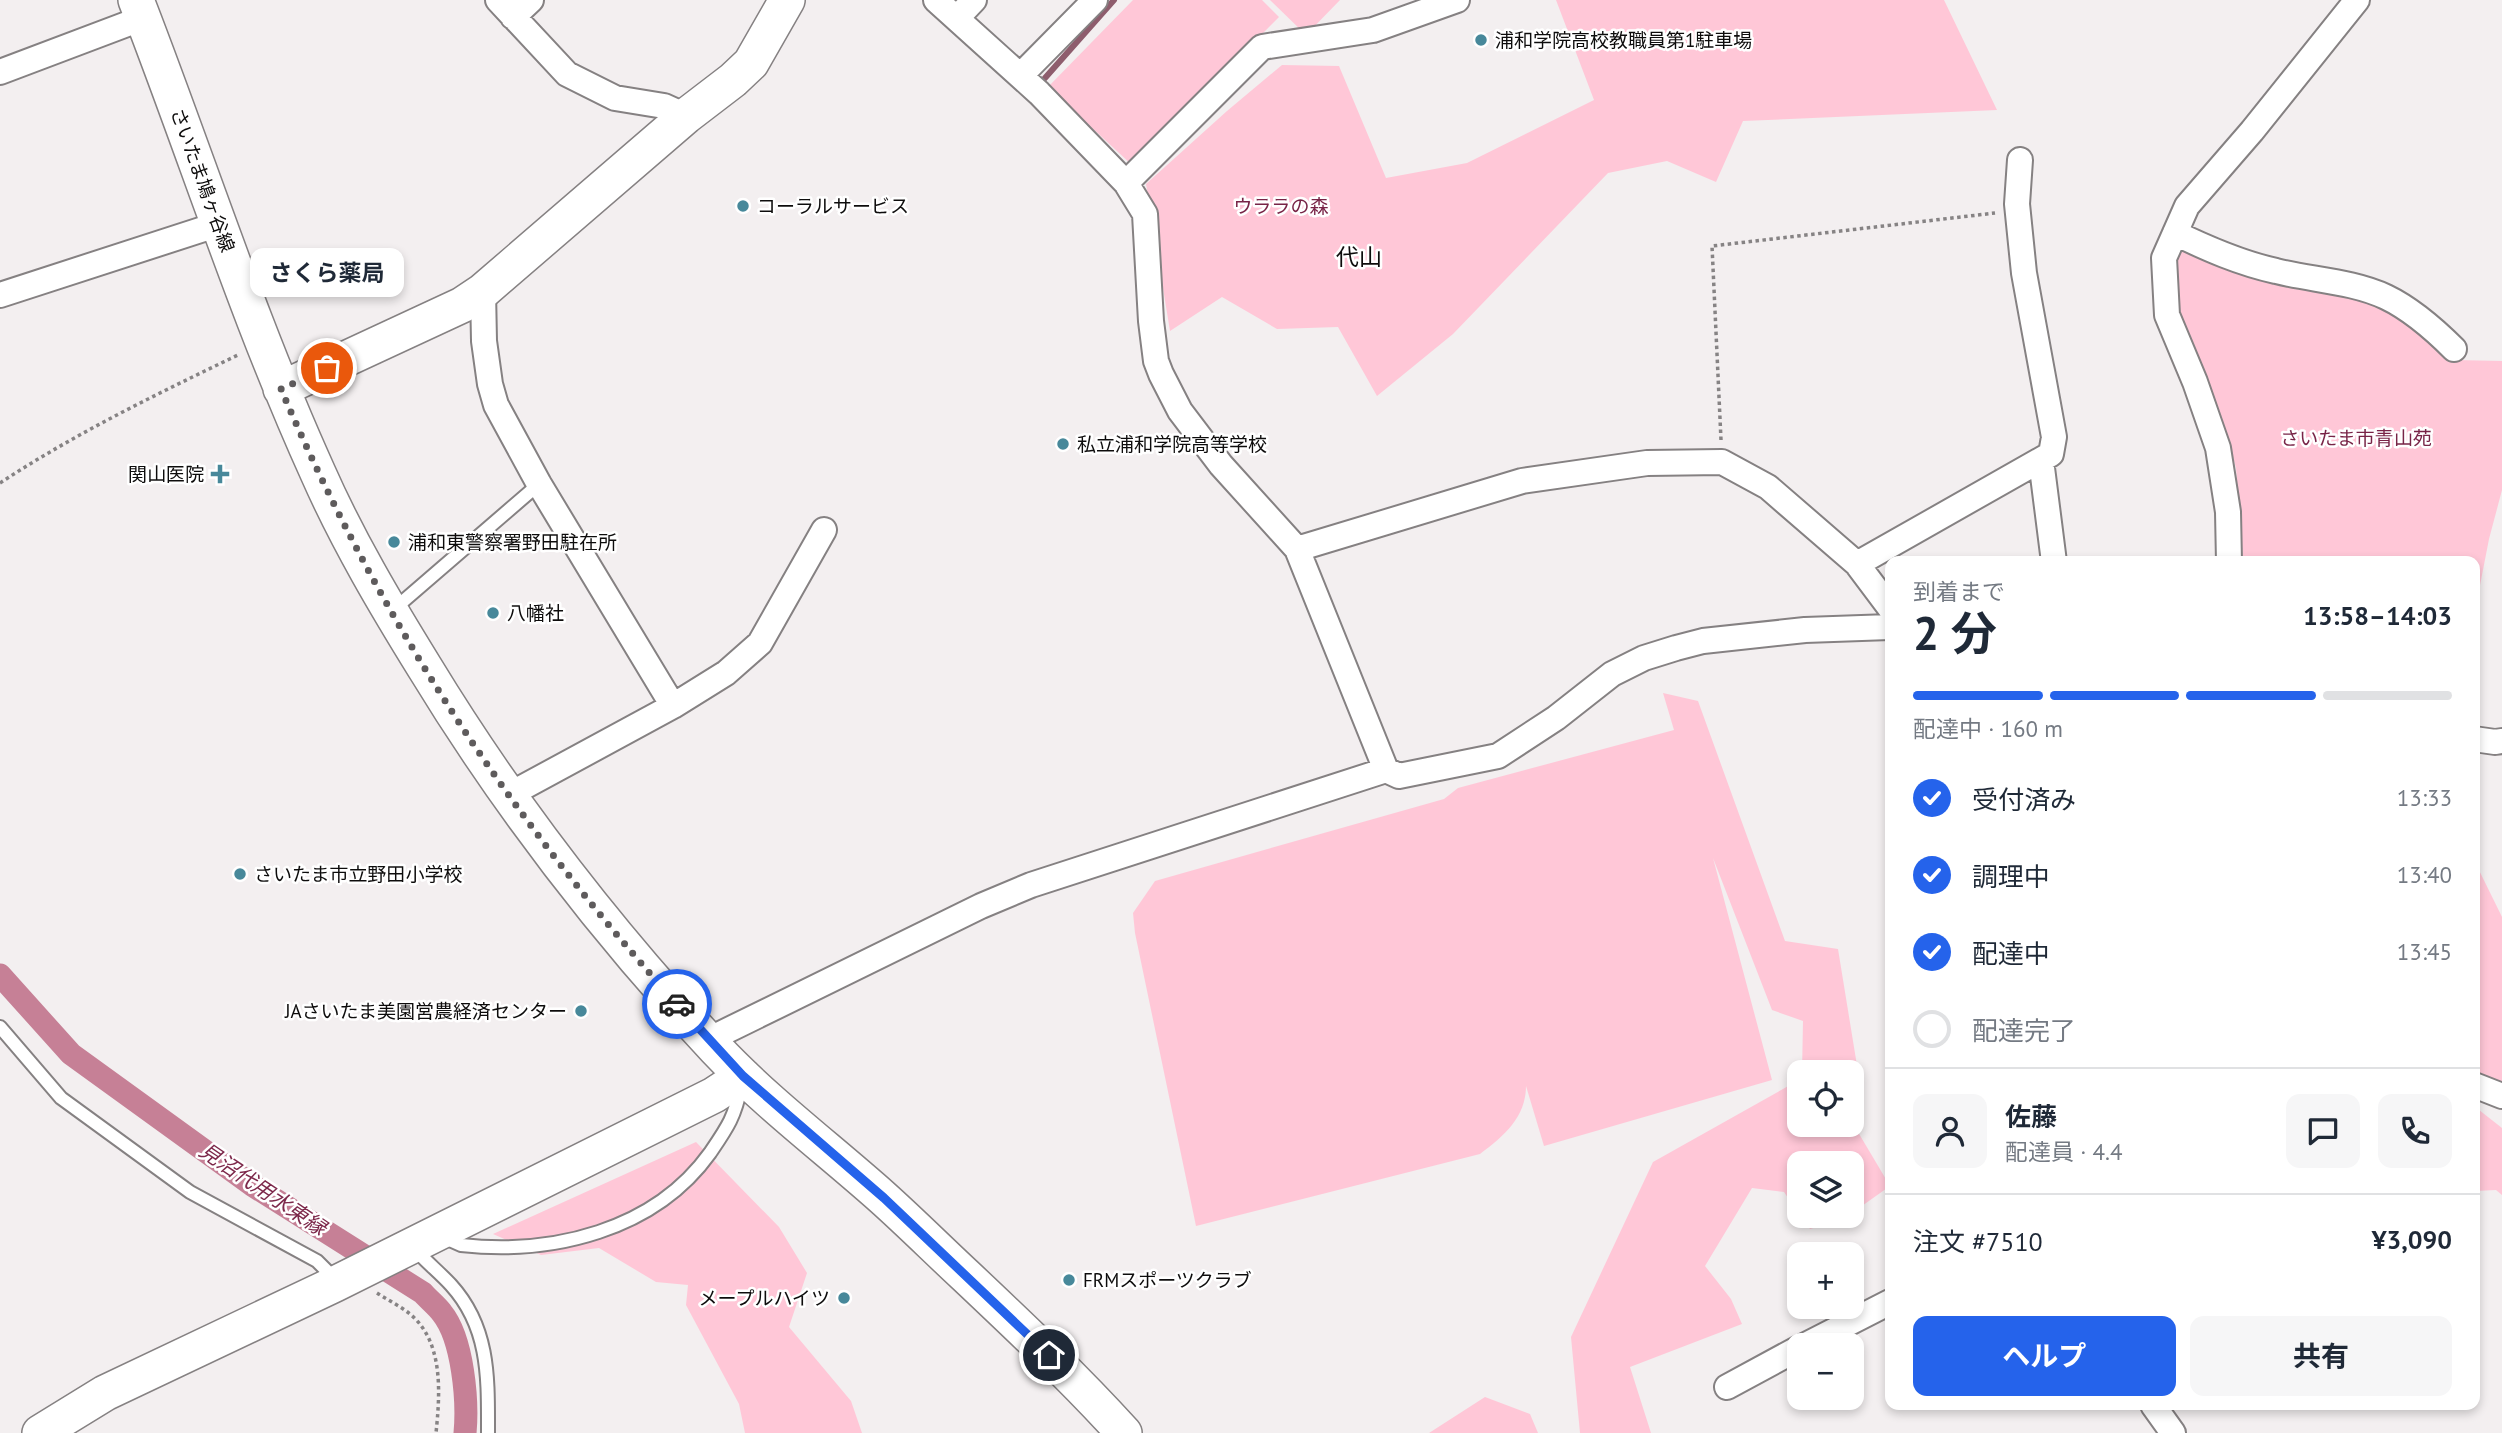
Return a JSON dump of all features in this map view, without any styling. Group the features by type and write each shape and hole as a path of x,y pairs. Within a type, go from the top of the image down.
{"main road":[{"path":"281,389 462,305 483,291 686,116 733,80 751,62 787,0"},
{"name":"さいたま鳩ヶ谷線","path":"139,9 281,389 319,476 390,612 507,796 584,896 708,1040 743,1076 884,1198 1049,1355 1124,1433"},
{"path":"40,1433 105,1393 355,1282 404,1248 714,1095 743,1076"}],"street":[{"path":"531,0 505,8 567,74 615,98 664,106 686,116"},
{"path":"936,0 1030,85 1126,183 1145,214 1151,321 1156,362 1161,374 1180,411 1213,454 1297,549 1386,770"},
{"path":"957,18 974,0"},
{"path":"1030,85 1095,0"},
{"path":"1126,183 1262,47 1373,30 1457,0"},
{"path":"2229,556 2228,512 2218,448 2195,382 2167,315 2164,258 2187,206 2252,131 2357,0"},
{"path":"0,72 139,9"},
{"path":"1857,564 2050,454 2054,437 2024,273 2018,210 2020,160"},
{"path":"0,295 219,224"},
{"path":"2175,233 2228,258 2276,272 2365,289 2387,297 2430,326 2454,349"},
{"path":"483,291 484,341 496,405 539,484 673,706"},
{"path":"2041,460 2053,556"},
{"path":"1297,549 1522,481 1647,463 1722,462 1768,487 1857,564 1885,601"},
{"path":"507,796 673,706 726,673 760,643 824,530"},
{"path":"708,1040 981,906 1031,885 1386,770 1399,776 1498,756 1556,719 1612,674 1644,658 1703,642 1805,630 1885,627"},
{"path":"2480,740 2495,743 2502,741"},
{"path":"2480,1087 2502,1096"},
{"path":"1829,1333 1885,1305"},
{"path":"1727,1387 1787,1354"},
{"path":"2157,1410 2173,1433"}],"lane":[{"path":"390,612 539,484"},
{"path":"0,1027 61,1098 190,1192 317,1261 326,1269 355,1282"},
{"path":"442,1229 452,1241 461,1245 530,1247 591,1234 658,1205 695,1174 725,1132 737,1109 743,1076"},
{"path":"404,1248 452,1285 475,1320 484,1349 488,1433"}],"path":[{"path":"1722,462 1712,246 2018,210"},
{"path":"0,483 42,455 109,417 264,342"},
{"path":"355,1282 412,1315 426,1333 438,1363 439,1405 436,1433"}],"green space":[{"path":"1133,0 1262,0 1279,17 1132,165 1048,87"},
{"path":"1270,0 1340,0 1306,35"},
{"name":"ウララの森","path":"1556,0 1944,0 1997,110 1743,121 1716,182 1667,161 1608,173 1453,334 1377,396 1338,327 1277,329 1222,297 1170,331 1146,184 1227,111 1282,65 1339,66 1386,178 1467,163 1594,100"},
{"name":"さいたま市青山苑","path":"2177,248 2383,303 2455,360 2502,361 2502,490 2480,585 2480,556 2243,556 2236,468 2222,418 2173,311"},
{"path":"1663,693 1698,701 1785,941 1838,949 1856,1060 1802,1060 1803,1021 1772,1010 1713,858 1772,1080 1544,1146 1526,1086 1522,1107 1512,1125 1480,1154 1196,1226 1135,933 1133,913 1155,881 1444,799 1458,788 1674,730"},
{"path":"2480,872 2502,917 2502,1089 2480,1078"},
{"path":"1787,1087 1787,1137 1861,1137 1885,1178 1885,1190 1864,1204 1864,1151 1787,1151 1787,1196 1784,1192 1752,1188 1705,1266 1731,1299 1742,1324 1630,1367 1651,1433 1580,1433 1571,1337 1653,1162"},
{"path":"2480,1111 2502,1128 2502,1195 2496,1190 2480,1191"},
{"path":"696,1142 779,1227 807,1273 789,1327 851,1401 862,1433 745,1433 739,1404 686,1305 688,1285 656,1282 599,1248 541,1255 493,1234"},
{"path":"1485,1397 1530,1414 1538,1433 1429,1433"}],"waterway":[{"path":"1045,78 1114,0"},
{"name":"見沼代用水東縁","path":"0,975 71,1054 252,1185 423,1293 442,1313 455,1338 465,1388 465,1433"}],"way so far":[{"path":"327,368 281,389 319,476 390,612 470,741 528,825 576,887 677,1004"}],"place":[{"name":"浦和学院高校教職員第1駐車場","path":"1481,40"},
{"name":"コーラルサービス","path":"743,206"},
{"name":"さくら薬局","path":"327,368"},
{"name":"私立浦和学院高等学校","path":"1063,444"},
{"name":"関山医院","path":"220,474"},
{"name":"浦和東警察署野田駐在所","path":"394,542"},
{"name":"八幡社","path":"493,613"},
{"name":"さいたま市立野田小学校","path":"240,874"},
{"name":"JAさいたま美園営農経済センター","path":"581,1011"},
{"name":"FRMスポーツクラブ","path":"1069,1280"},
{"name":"メープルハイツ","path":"844,1298"}],"district":[{"name":"代山","path":"1359,256"}],"route":[{"path":"677,1004 743,1076 884,1198 1049,1355"}]}
